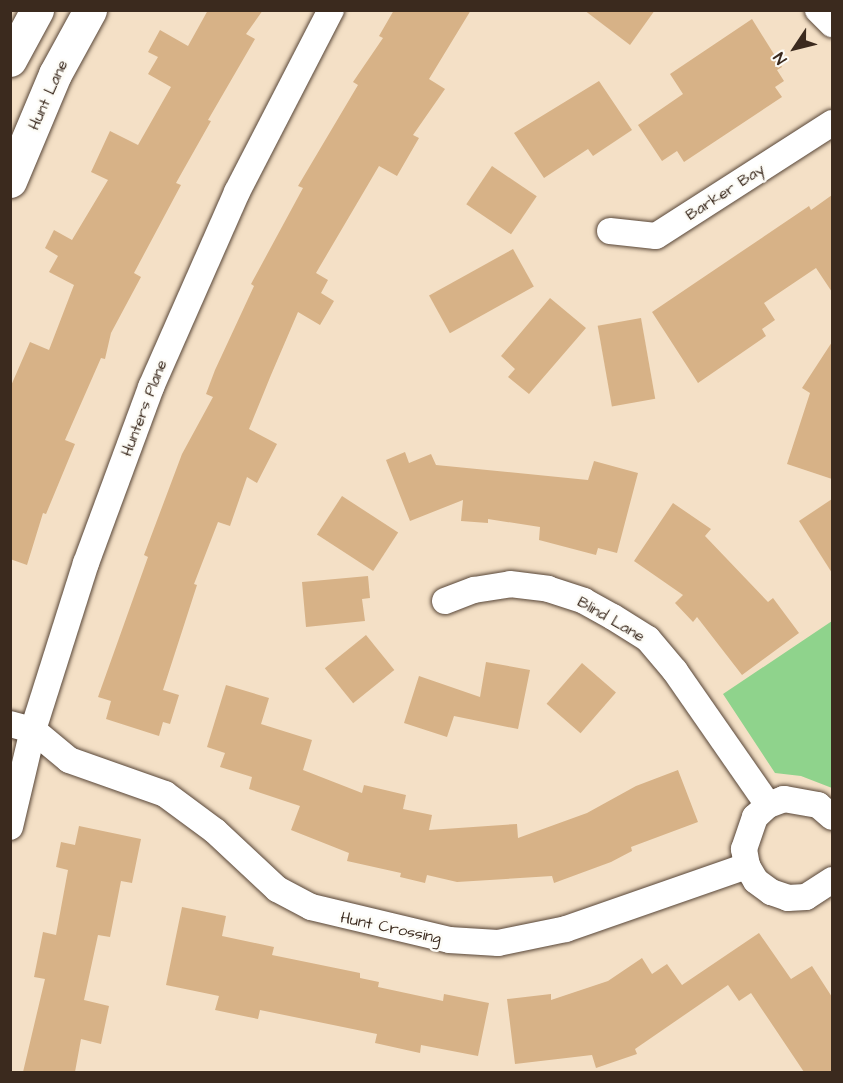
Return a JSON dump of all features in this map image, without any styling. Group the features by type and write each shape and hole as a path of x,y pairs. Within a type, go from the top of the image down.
{"main road":[{"path":"10,60 37,10"},
{"name":"Hunt Lane","path":"10,181 55,74 90,10"}],"street":[{"name":"Hunters Plane","path":"10,827 22,727 151,387 237,192 331,10"},
{"path":"818,10 832,24"},
{"name":"Barker Bay","path":"610,231 656,236 832,123"},
{"name":"Blind Lane","path":"445,601 474,590 510,584 548,589 584,601 648,639 675,670 768,805"},
{"name":"Hunt Crossing","path":"22,727 69,760 165,794 215,831 277,889 311,907 448,940 474,943 523,939 566,929 747,866"},
{"path":"17,769 69,760"},
{"path":"829,892 788,898 756,881 747,866 744,849 747,832 755,817 768,805 802,799 818,805 832,817"}],"green space":[{"path":"832,621 832,788 801,776 775,773 723,694"}],"building":[{"path":"208,10 263,10 246,34 255,39 208,120 211,121 176,183 181,185 134,273 141,277 111,333 105,359 101,358 65,440 75,444 46,514 43,513 27,565 10,559 10,388 30,342 49,350 74,285 49,272 58,256 45,248 54,230 72,240 108,180 91,172 110,131 138,145 171,87 148,74 158,57 148,52 160,30 188,46"},
{"path":"394,10 471,10 429,79 445,89 413,135 419,138 397,176 379,166 316,273 328,280 321,293 334,301 320,325 298,312 271,375 249,429 277,444 257,483 247,477 230,526 218,522 194,584 197,585 163,690 179,695 170,724 163,722 159,736 106,719 111,701 98,697 148,557 144,555 182,454 213,397 206,394 215,370 254,286 251,284 303,188 298,186 358,85 353,82 383,38 379,36"},
{"path":"584,10 655,10 630,45"},
{"path":"752,19 782,67 777,70 784,81 775,87 782,97 684,162 677,151 662,161 638,125 683,94 670,74"},
{"path":"599,81 632,130 593,156 588,149 544,178 514,133"},
{"path":"492,166 537,196 511,234 466,204"},
{"path":"832,195 832,292 816,268 764,303 775,320 762,329 766,336 698,383 652,312 809,206 811,210"},
{"path":"513,249 534,287 450,333 429,296"},
{"path":"550,298 586,328 529,394 508,377 515,369 501,356"},
{"path":"641,318 655,399 612,406 598,326"},
{"path":"832,342 832,479 787,464 810,393 802,388"},
{"path":"405,452 409,463 431,454 436,465 588,480 594,461 638,473 617,553 598,548 596,555 539,540 540,527 488,519 488,523 461,521 463,500 410,521 386,460"},
{"path":"342,496 398,532 373,571 317,535"},
{"path":"832,499 832,573 799,521"},
{"path":"673,503 711,529 705,536 768,602 773,598 799,633 742,675 697,617 693,622 675,603 683,595 634,561"},
{"path":"368,576 370,598 362,599 365,621 306,627 302,582"},
{"path":"366,635 394,670 353,703 325,668"},
{"path":"486,662 530,670 518,729 454,716 447,737 404,723 419,676 480,697"},
{"path":"582,663 616,693 581,733 547,704"},
{"path":"226,685 269,698 261,724 312,740 303,770 362,793 364,785 406,795 403,809 432,815 429,830 517,824 518,838 587,813 636,786 678,770 698,822 631,847 632,851 611,862 554,883 552,876 457,882 427,875 425,883 400,877 401,873 347,861 349,853 291,830 300,806 249,789 252,777 220,767 225,753 207,747"},
{"path":"79,826 141,839 132,883 121,881 110,937 98,935 84,1000 109,1006 101,1044 81,1039 75,1072 23,1072 45,979 34,977 43,932 56,935 68,870 56,867 61,842 75,845"},
{"path":"182,907 226,916 222,936 274,947 272,955 360,973 360,978 379,982 378,987 443,1001 444,994 489,1003 478,1056 421,1045 420,1053 375,1043 377,1034 260,1010 258,1019 215,1010 219,996 166,985"},
{"path":"759,933 791,979 812,966 832,997 832,1072 804,1072 751,993 739,1001 728,985 635,1049 637,1054 596,1068 592,1055 515,1064 507,999 551,994 551,1000 608,981 642,958 652,974 667,964 682,985"}]}
